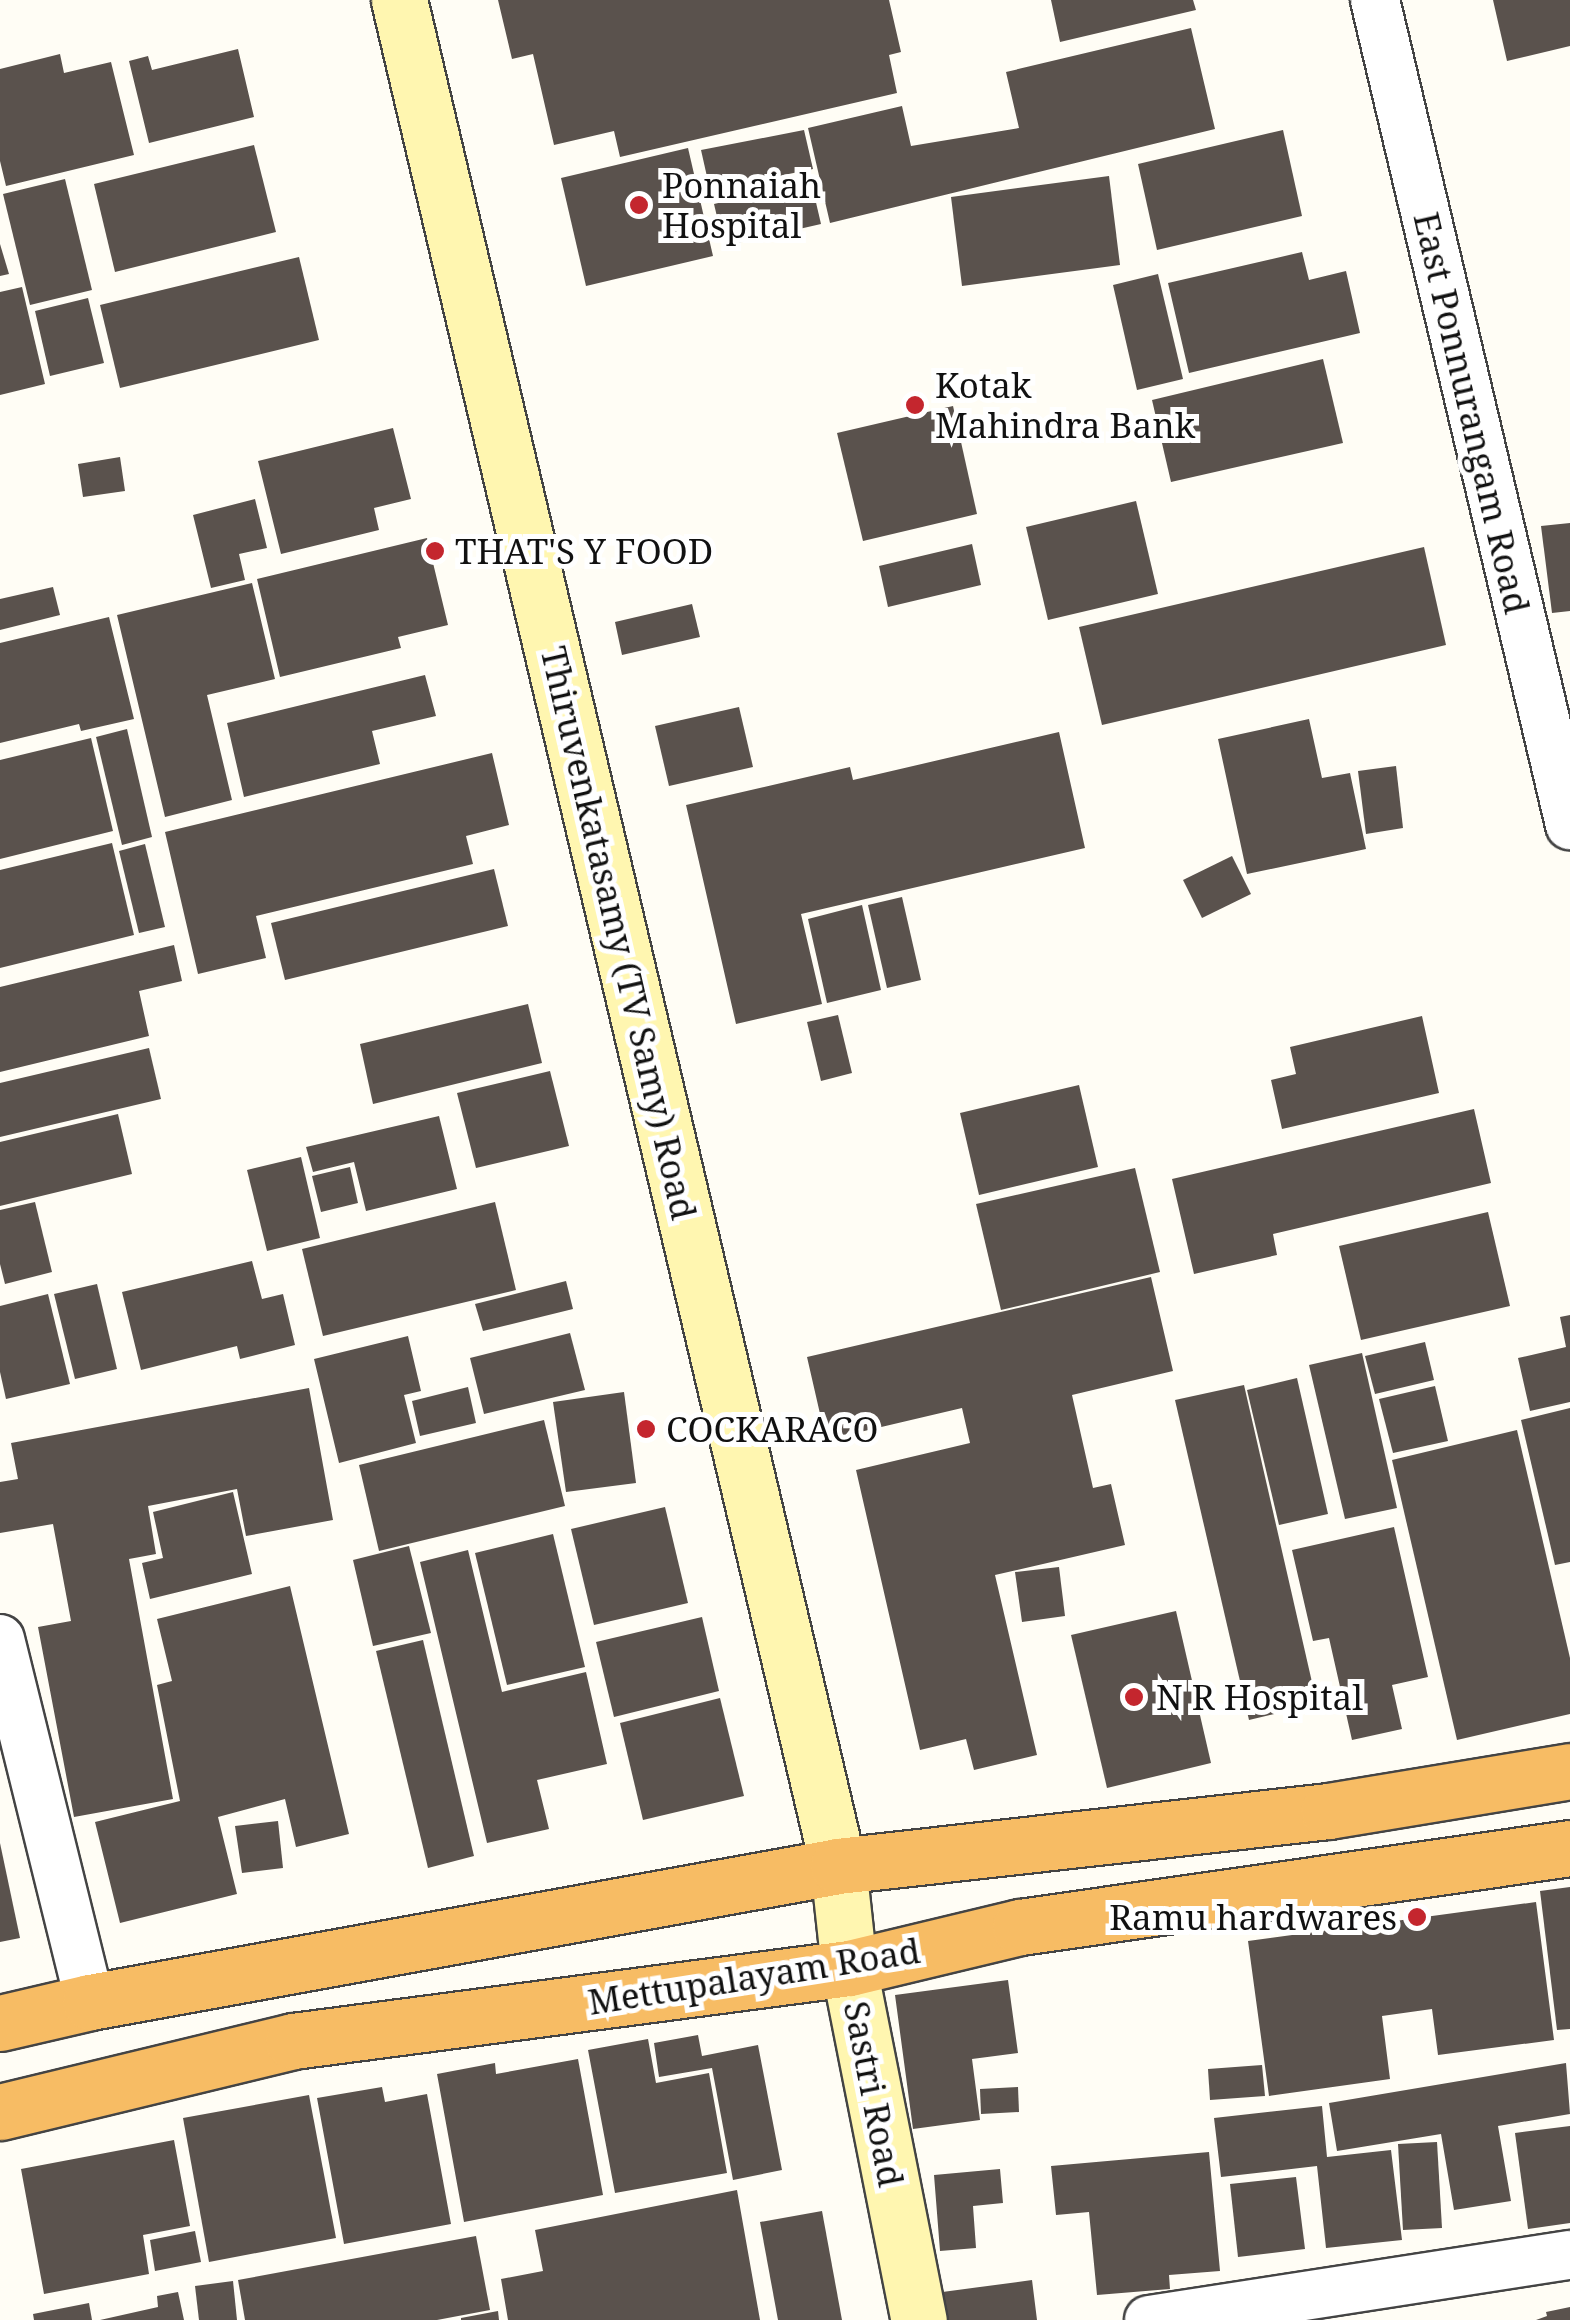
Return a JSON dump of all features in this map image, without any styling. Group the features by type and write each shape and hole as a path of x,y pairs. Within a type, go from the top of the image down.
{"highway":[{"path":"0,2023 90,2002 838,1866 1329,1811 1570,1771"},
{"name":"Mettupalayam Road","path":"0,2112 294,2041 849,1968 1020,1927 1570,1848"}],"main road":[{"name":"Thiruvenkatasamy (TV Samy) Road","path":"398,0 838,1866"},
{"name":"Sastri Road","path":"838,1866 849,1968 919,2320"}],"street":[{"name":"East Ponnurangam Road","path":"1375,0 1570,825"},
{"path":"0,1639 90,2002"},
{"path":"1149,2320 1570,2255"}],"building":[{"path":"498,0 889,0 901,52 889,55 897,93 620,157 614,131 554,145 533,54 512,59"},
{"path":"1051,0 1193,0 1196,10 1060,42"},
{"path":"1493,0 1570,0 1570,46 1507,61"},
{"path":"1191,28 1215,129 830,223 808,128 902,106 911,146 1019,128 1006,72"},
{"path":"238,49 254,117 149,143 129,61 148,56 152,70"},
{"path":"60,54 64,73 111,62 134,155 6,186 0,161 0,69"},
{"path":"804,130 813,169 710,190 701,150"},
{"path":"1283,130 1302,216 1157,250 1138,164"},
{"path":"254,145 276,232 115,272 94,184"},
{"path":"688,148 713,256 586,286 561,178"},
{"path":"1109,176 1120,265 962,286 951,197"},
{"path":"65,179 92,290 30,305 3,194"},
{"path":"811,181 821,224 724,246 714,204"},
{"path":"0,244 9,274 0,276"},
{"path":"1302,252 1309,280 1346,271 1360,333 1189,373 1168,283"},
{"path":"299,257 319,340 120,388 100,305"},
{"path":"1158,274 1183,379 1137,390 1113,285"},
{"path":"22,287 45,384 0,395 0,292"},
{"path":"88,298 104,363 50,376 35,311"},
{"path":"1323,359 1343,443 1171,482 1152,400"},
{"path":"953,406 977,514 863,541 837,433"},
{"path":"393,428 411,499 374,508 379,530 281,554 258,461"},
{"path":"120,457 125,491 83,497 78,464"},
{"path":"255,499 267,548 239,554 245,580 211,588 193,515"},
{"path":"1136,501 1158,594 1048,620 1026,527"},
{"path":"1570,523 1570,611 1552,613 1541,526"},
{"path":"427,538 448,625 398,637 401,648 280,677 257,579"},
{"path":"972,544 981,585 888,607 879,566"},
{"path":"1424,547 1446,645 1102,725 1079,627"},
{"path":"252,583 275,679 207,695 232,800 165,817 117,615"},
{"path":"53,587 60,615 0,630 0,599"},
{"path":"692,604 700,637 622,655 615,622"},
{"path":"109,617 134,719 81,731 79,724 0,743 0,643"},
{"path":"425,675 436,716 372,731 380,764 244,797 227,723"},
{"path":"739,707 753,767 669,786 655,726"},
{"path":"1309,719 1322,778 1350,773 1366,849 1247,874 1218,739"},
{"path":"127,729 152,837 122,845 96,737"},
{"path":"1059,732 1085,848 801,914 822,1004 736,1024 686,805 850,767 853,780"},
{"path":"91,738 113,831 0,859 0,760"},
{"path":"492,753 509,825 466,836 473,864 256,916 266,958 198,974 165,832"},
{"path":"1396,766 1403,828 1366,834 1358,771"},
{"path":"112,843 134,935 0,968 0,870"},
{"path":"145,844 165,927 139,933 119,851"},
{"path":"1232,856 1251,894 1202,918 1183,880"},
{"path":"494,869 508,926 285,980 271,923"},
{"path":"902,897 921,980 887,988 868,905"},
{"path":"862,905 881,990 827,1003 808,919"},
{"path":"174,945 182,981 139,991 149,1036 0,1072 0,987"},
{"path":"528,1004 542,1063 373,1104 360,1044"},
{"path":"838,1015 852,1073 821,1081 807,1022"},
{"path":"1422,1016 1439,1093 1282,1129 1271,1080 1296,1074 1290,1047"},
{"path":"149,1048 161,1099 0,1137 0,1083"},
{"path":"550,1071 569,1146 476,1168 457,1093"},
{"path":"1079,1085 1098,1167 979,1195 960,1113"},
{"path":"1474,1109 1491,1183 1273,1234 1277,1255 1194,1274 1172,1179"},
{"path":"118,1114 132,1174 0,1206 0,1142"},
{"path":"439,1116 457,1189 366,1211 354,1162 313,1172 306,1147"},
{"path":"301,1157 320,1238 267,1251 247,1170"},
{"path":"350,1167 358,1203 321,1212 312,1176"},
{"path":"1135,1168 1160,1272 1001,1310 976,1204"},
{"path":"35,1202 52,1272 5,1284 0,1264 0,1210"},
{"path":"495,1202 516,1290 323,1336 302,1249"},
{"path":"1488,1212 1510,1306 1361,1340 1339,1246"},
{"path":"252,1261 262,1299 283,1294 295,1345 240,1359 237,1346 141,1370 122,1292"},
{"path":"1151,1277 1173,1371 1072,1395 1093,1488 1111,1484 1125,1545 995,1575 1037,1755 974,1770 966,1739 920,1750 856,1470 970,1443 962,1408 826,1440 807,1357"},
{"path":"566,1281 573,1309 483,1331 475,1304"},
{"path":"97,1284 117,1369 75,1379 54,1294"},
{"path":"48,1294 70,1384 6,1399 0,1372 0,1306"},
{"path":"1570,1315 1570,1402 1530,1411 1518,1358 1566,1347 1560,1317"},
{"path":"570,1333 585,1390 484,1414 470,1358"},
{"path":"408,1336 421,1391 404,1395 416,1443 339,1463 314,1359"},
{"path":"1425,1342 1434,1380 1375,1394 1365,1356"},
{"path":"1362,1353 1397,1508 1345,1519 1309,1365"},
{"path":"1297,1378 1328,1514 1279,1525 1247,1390"},
{"path":"1244,1385 1317,1704 1249,1720 1175,1400"},
{"path":"1435,1386 1448,1441 1393,1453 1379,1399"},
{"path":"468,1387 476,1423 420,1436 412,1401"},
{"path":"309,1388 333,1520 246,1536 237,1489 148,1506 156,1554 129,1559 173,1799 74,1817 38,1627 71,1621 53,1524 0,1533 0,1482 18,1479 11,1443"},
{"path":"624,1392 636,1483 566,1492 553,1402"},
{"path":"1570,1408 1570,1562 1555,1565 1521,1420"},
{"path":"544,1420 565,1506 379,1551 359,1465"},
{"path":"1517,1430 1570,1658 1570,1714 1457,1740 1392,1460"},
{"path":"233,1492 252,1574 150,1599 142,1563 163,1558 153,1512"},
{"path":"665,1507 688,1603 594,1625 571,1529"},
{"path":"1394,1527 1428,1677 1392,1685 1402,1729 1352,1740 1329,1638 1313,1641 1292,1550"},
{"path":"553,1534 585,1667 507,1685 475,1553"},
{"path":"409,1546 431,1633 373,1646 353,1560"},
{"path":"468,1550 502,1692 586,1672 607,1764 537,1780 549,1829 487,1843 420,1562"},
{"path":"1059,1567 1065,1616 1022,1622 1015,1572"},
{"path":"290,1586 349,1834 296,1847 285,1799 218,1817 237,1894 120,1923 95,1822 180,1801 157,1685 172,1681 157,1619"},
{"path":"1176,1611 1211,1763 1107,1788 1071,1635"},
{"path":"702,1617 719,1691 614,1717 596,1642"},
{"path":"423,1640 474,1856 428,1868 376,1651"},
{"path":"720,1698 744,1796 643,1820 620,1723"},
{"path":"278,1821 283,1868 242,1873 235,1826"},
{"path":"0,1843 20,1938 0,1942"},
{"path":"1570,1887 1570,2029 1557,2030 1540,1891"},
{"path":"1536,1902 1554,2040 1438,2055 1432,2009 1382,2016 1390,2079 1269,2096 1248,1941"},
{"path":"1008,1980 1018,2053 972,2059 980,2120 913,2129 895,1995"},
{"path":"698,2035 702,2056 758,2045 782,2170 733,2180 712,2068 659,2077 654,2043"},
{"path":"648,2039 656,2083 709,2073 727,2173 615,2193 588,2050"},
{"path":"578,2059 603,2195 464,2222 437,2074 495,2063 496,2074"},
{"path":"1566,2063 1570,2114 1498,2126 1511,2201 1454,2210 1441,2134 1337,2151 1329,2103"},
{"path":"1262,2065 1265,2096 1210,2100 1208,2069"},
{"path":"382,2087 385,2102 427,2094 451,2224 344,2244 317,2098"},
{"path":"1018,2087 1019,2112 981,2114 980,2089"},
{"path":"309,2095 336,2238 209,2262 183,2118"},
{"path":"1322,2106 1327,2157 1391,2150 1402,2240 1326,2248 1317,2166 1221,2177 1214,2118"},
{"path":"1570,2126 1570,2223 1528,2229 1515,2133"},
{"path":"174,2140 190,2226 143,2235 149,2274 44,2294 21,2169"},
{"path":"1437,2142 1442,2228 1403,2230 1398,2144"},
{"path":"1209,2152 1220,2271 1169,2275 1170,2289 1097,2295 1089,2212 1056,2215 1051,2166"},
{"path":"1000,2169 1003,2203 973,2206 976,2248 940,2251 934,2175"},
{"path":"1296,2177 1305,2249 1238,2257 1230,2184"},
{"path":"737,2190 760,2320 508,2320 501,2279 543,2271 535,2230"},
{"path":"822,2211 842,2320 778,2320 760,2222"},
{"path":"195,2231 201,2262 155,2271 150,2240"},
{"path":"476,2236 490,2310 437,2320 245,2320 238,2280"},
{"path":"1032,2280 1037,2320 939,2320 935,2293"},
{"path":"233,2281 237,2320 199,2320 195,2286"},
{"path":"178,2292 184,2320 100,2320 158,2307 157,2296"},
{"path":"89,2303 92,2320 34,2320 33,2314"},
{"path":"1570,2307 1570,2320 1536,2320 1547,2316 1546,2312"},
{"path":"498,2311 499,2320 461,2320 461,2318"}],"place":[{"name":"Ponnaiah Hospital","path":"639,205"},
{"name":"Kotak Mahindra Bank","path":"915,405"},
{"name":"THAT'S Y FOOD","path":"435,551"},
{"name":"COCKARACO","path":"646,1429"},
{"name":"N R Hospital","path":"1134,1697"},
{"name":"Ramu hardwares","path":"1417,1917"}]}
